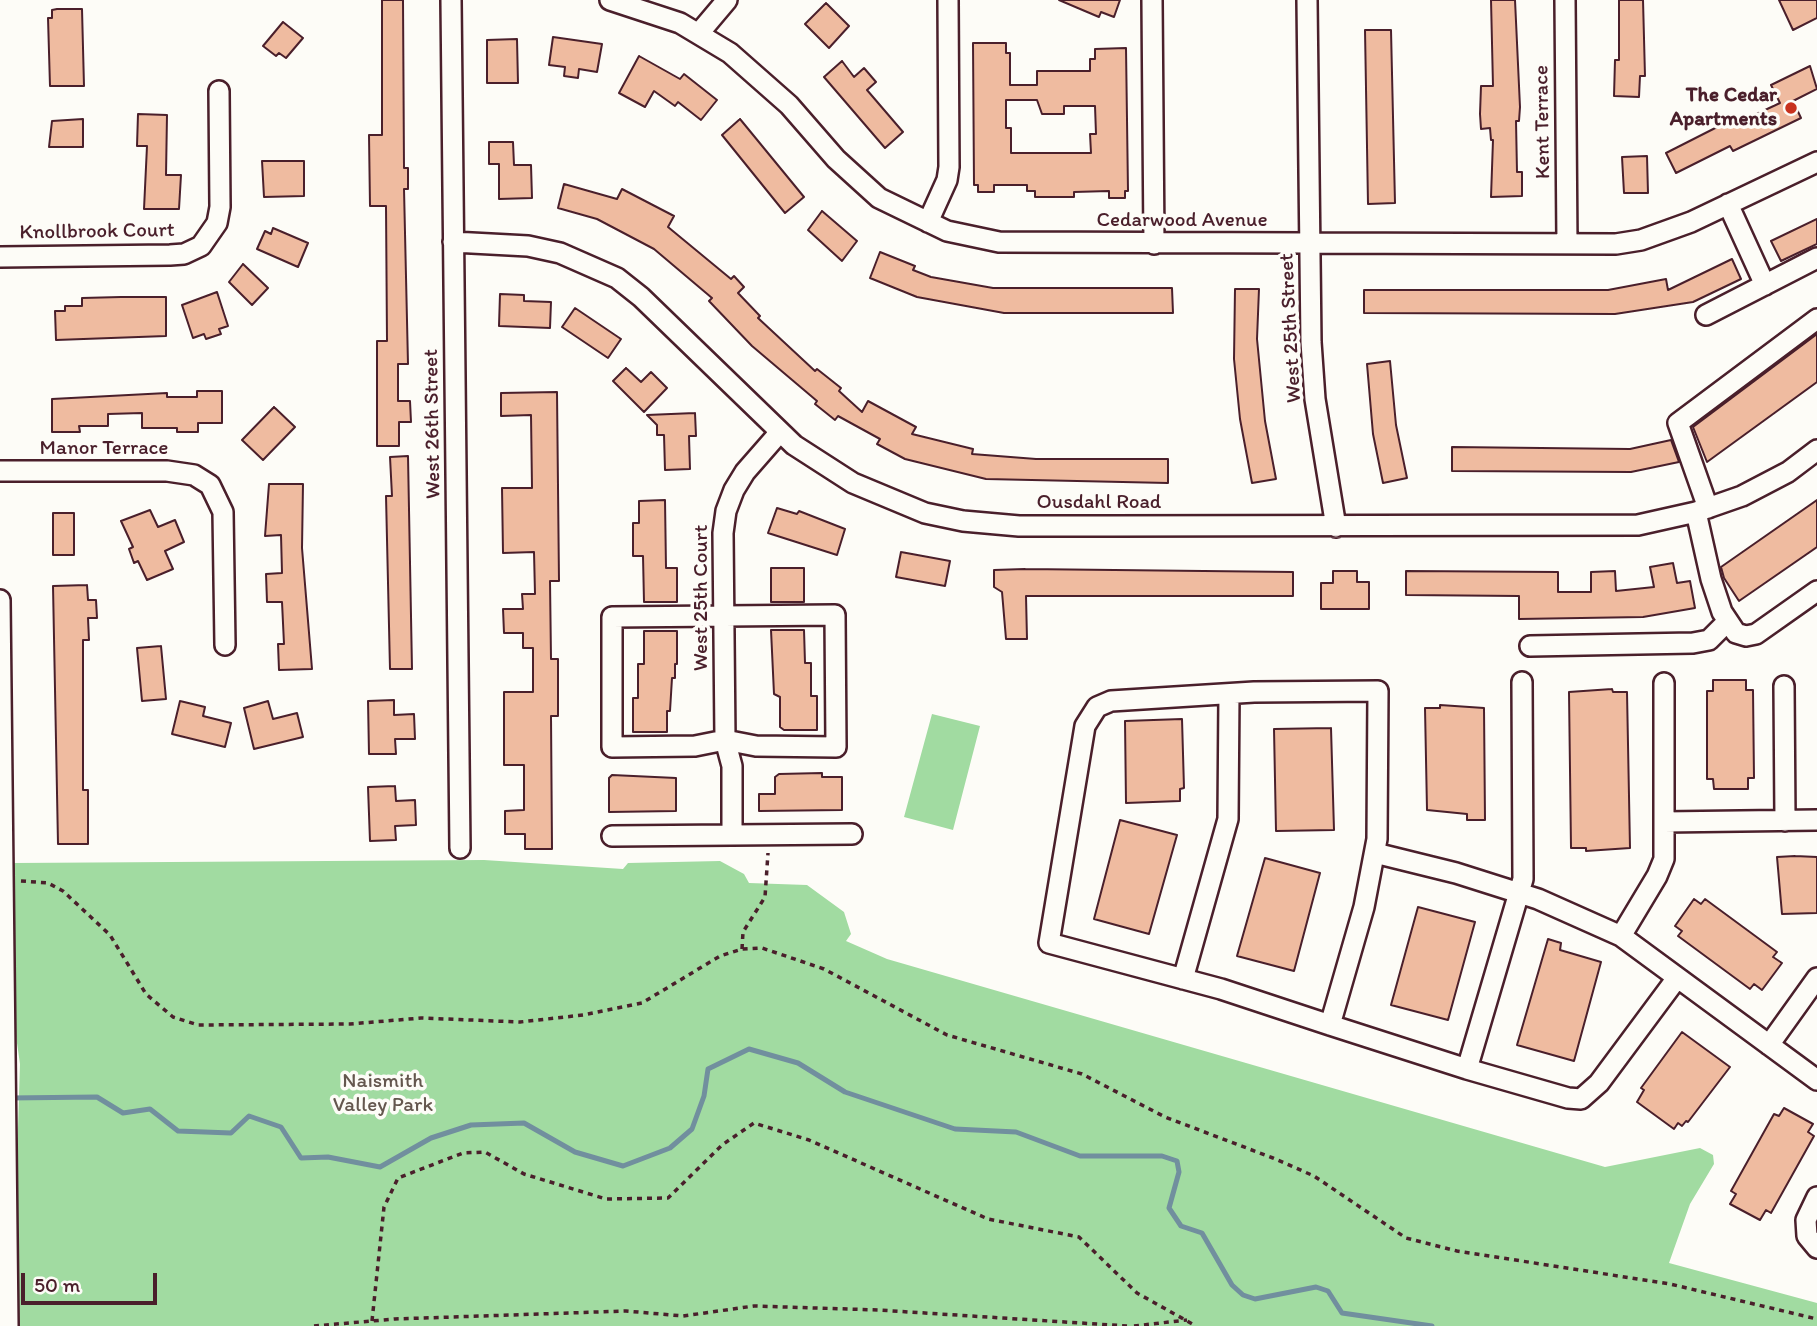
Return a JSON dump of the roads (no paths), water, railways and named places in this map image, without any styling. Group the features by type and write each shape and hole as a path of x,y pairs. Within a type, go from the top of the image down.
{"street":[{"name":"West 26th Street","path":"451,0 460,848"},
{"name":"Cedarwood Avenue","path":"610,0 656,13 700,32 766,82 859,183 898,210 975,239 999,242 1154,244 1567,244 1641,240 1728,204 1817,162"},
{"path":"700,32 727,0"},
{"path":"928,222 944,187 949,167 948,0"},
{"path":"1152,0 1154,244"},
{"name":"West 25th Street","path":"1307,0 1311,342 1315,398 1336,527"},
{"name":"Kent Terrace","path":"1565,0 1567,244"},
{"name":"Knollbrook Court","path":"0,257 170,255 184,254 201,246 217,223 220,207 219,91"},
{"path":"1728,204 1765,285"},
{"name":"Ousdahl Road","path":"453,242 528,246 560,253 617,278 641,297 780,432 853,483 925,513 963,521 1019,526 1638,525 1702,510 1768,484 1817,450"},
{"path":"1706,315 1817,258"},
{"path":"1817,319 1678,423 1702,510 1711,579 1728,621 1736,633 1756,634 1817,591"},
{"name":"West 25th Court","path":"732,835 732,766 725,740 726,511 745,472 780,432"},
{"name":"Manor Terrace","path":"0,471 167,471 194,475 211,485 223,512 225,645"},
{"path":"0,600 8,1326"},
{"path":"835,615 836,747 756,746 725,740 695,746 612,747 612,617 835,615"},
{"path":"1530,646 1693,643 1709,640 1728,621"},
{"path":"1467,1069 1523,879 1522,682"},
{"path":"1620,936 1657,876 1664,859 1664,683"},
{"path":"1784,686 1785,821"},
{"path":"1330,1026 1364,907 1375,853 1378,691 1229,694 1111,701 1097,707 1089,714 1049,943 1183,979 1330,1026 1467,1069 1568,1098 1581,1099 1599,1083 1677,978"},
{"path":"1183,979 1228,819 1229,694"},
{"path":"1664,822 1817,820"},
{"path":"612,836 852,834"},
{"path":"1375,853 1456,873 1587,919 1620,936 1817,1080"},
{"path":"1769,1045 1817,978"},
{"path":"1817,1197 1806,1220 1806,1228 1807,1236 1817,1248"}],"waterway":[{"path":"9,1098 97,1097 123,1113 150,1109 178,1131 231,1133 249,1116 281,1127 301,1158 328,1157 380,1167 431,1138 471,1125 524,1123 575,1152 623,1166 670,1148 692,1129 704,1096 708,1069 749,1049 798,1063 845,1092 955,1129 1016,1132 1080,1156 1162,1156 1177,1161 1179,1172 1169,1208 1181,1226 1202,1233 1232,1285 1243,1295 1255,1299 1316,1287 1328,1291 1342,1313 1432,1326"}],"place":[{"name":"The Cedar Apartments","path":"1791,108"}],"park label":[{"name":"Naismith Valley Park","path":"383,1094"}]}
